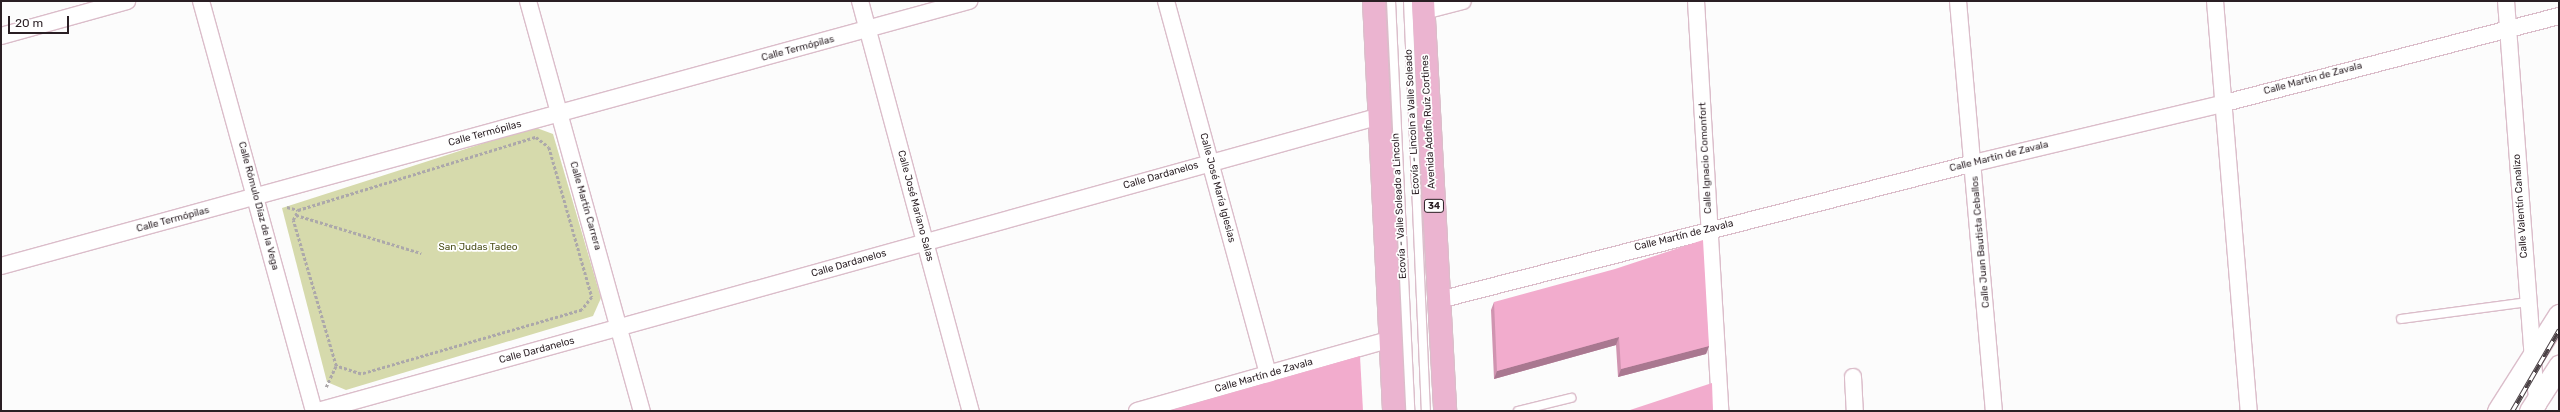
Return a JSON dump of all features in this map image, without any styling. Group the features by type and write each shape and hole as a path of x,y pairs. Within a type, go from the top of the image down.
{"main road":[{"path":"1374,1 1394,411"},
{"name":"Avenida Adolfo Ruíz Cortines","path":"1418,4 1439,300 1445,411"}],"street":[{"path":"1,36 127,1"},
{"name":"Calle Rómulo Díaz de la Vega","path":"201,1 314,411"},
{"name":"Calle Martín Carrera","path":"528,1 642,411"},
{"name":"Calle José Mariano Salas","path":"860,1 970,411"},
{"name":"Calle Termópilas","path":"1,266 256,198 869,30 969,1"},
{"name":"Calle José María Iglesias","path":"1166,1 1268,375"},
{"path":"1418,4 1463,1"},
{"name":"Calle Ignacio Comonfort","path":"1696,1 1720,411"},
{"name":"Calle Juan Bautista Ceballos","path":"1958,1 1998,409"},
{"path":"2215,1 2225,103 2250,411"},
{"name":"Calle Valentín Canalizo","path":"2506,1 2535,407"},
{"name":"Calle Martín de Zavala","path":"1439,300 1974,163 2225,103 2508,28 2559,16"},
{"name":"Calle Dardanelos","path":"318,411 1380,116"},
{"path":"2498,411 2532,355 2559,315"},
{"name":"Calle Martín de Zavala","path":"1137,411 1391,339"},
{"path":"2535,407 2559,366"},
{"path":"1853,377 1856,411"}],"lane":[{"name":"Ecovía - Valle Soleado a Lincoln","path":"1391,1 1410,411"},
{"name":"Ecovía - Lincoln a Valle Soleado","path":"1418,4 1426,411"},
{"path":"2401,319 2528,302"},
{"path":"1518,411 1571,398"}],"path":[{"path":"536,137 549,146 592,297 582,310 361,374 336,366 292,220 296,215 298,210 536,137"},
{"path":"296,215 421,253"}],"green space":[{"name":"San Judas Tadeo","path":"534,127 553,134 601,298 593,316 346,390 327,382 282,208"}],"building":[{"path":"1703,240 1709,346 1621,369 1619,337 1497,371 1494,302 1615,269"},
{"path":"1360,356 1363,411 1168,411"},
{"path":"1712,383 1713,411 1627,411"}],"railway":[{"path":"2512,411 2559,330"}]}
